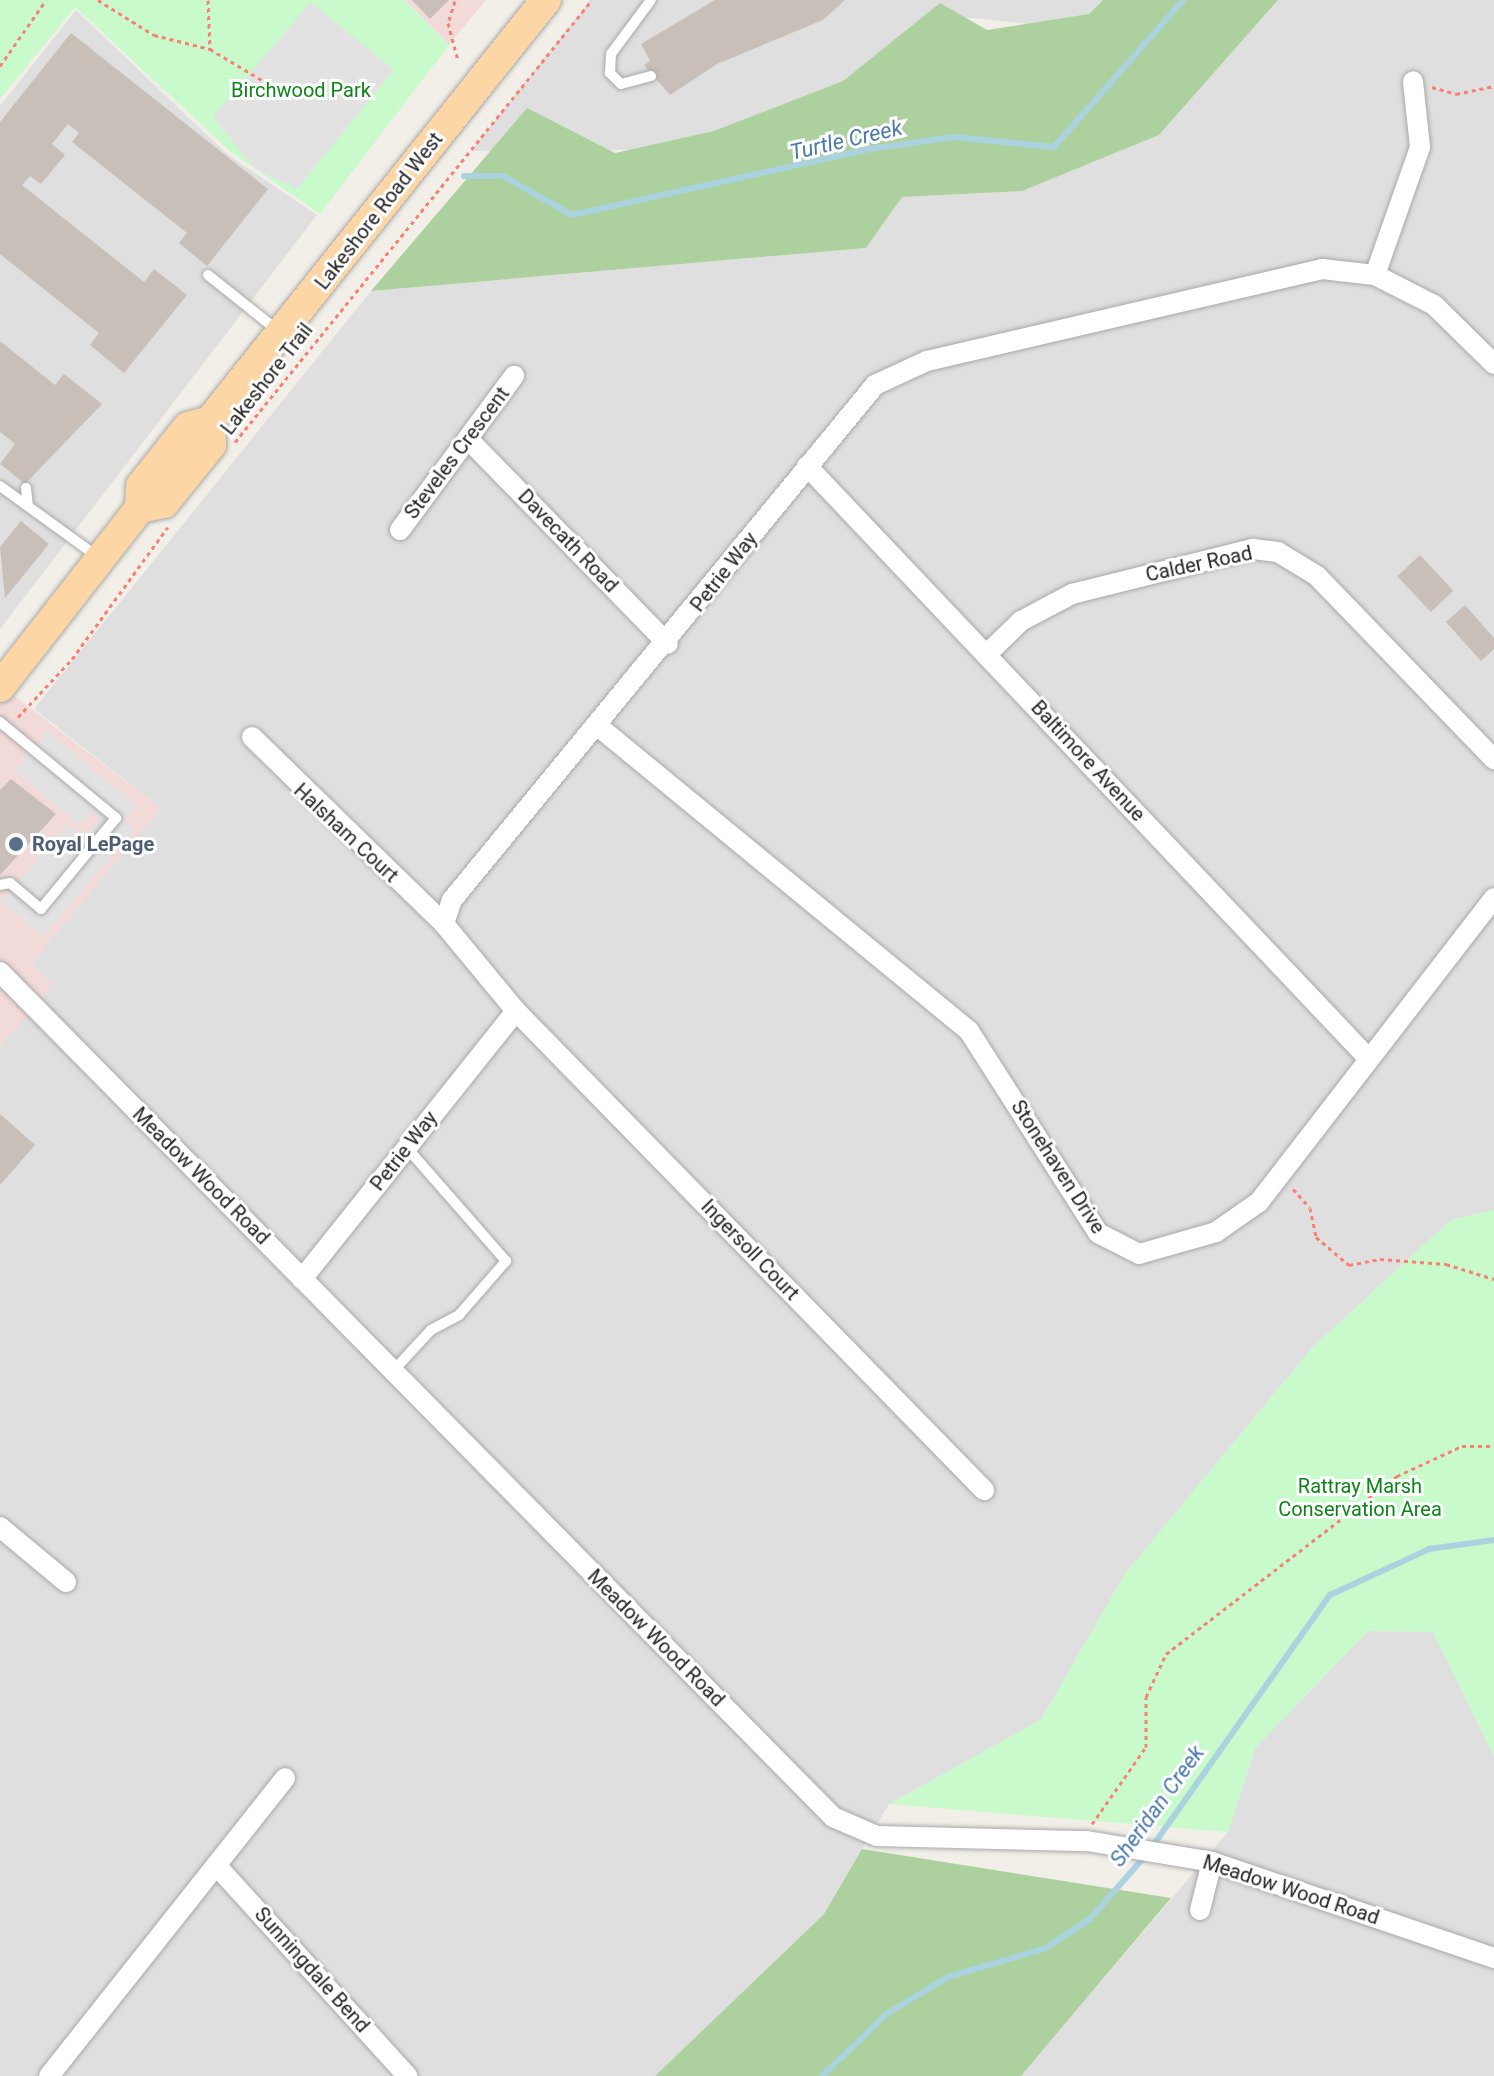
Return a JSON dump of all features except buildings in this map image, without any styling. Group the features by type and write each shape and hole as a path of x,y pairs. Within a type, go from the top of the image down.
{"main road":[{"name":"Lakeshore Road West","path":"0,687 140,508 141,486 188,427 210,421 546,0"}],"street":[{"path":"1375,275 1420,147 1413,81"},
{"name":"Petrie Way","path":"444,924 452,900 668,644 807,466 875,385 927,361 1277,274 1322,269 1375,275 1434,305 1494,364"},
{"name":"Steveles Crescent","path":"400,530 514,376"},
{"name":"Davecath Road","path":"468,439 668,644"},
{"name":"Baltimore Avenue","path":"807,466 1368,1058"},
{"name":"Calder Road","path":"986,655 1021,621 1072,594 1253,549 1278,552 1317,576 1494,759"},
{"name":"Stonehaven Drive","path":"599,727 969,1031 1098,1233 1117,1248 1159,1251 1216,1232 1259,1202 1494,898"},
{"name":"Halsham Court","path":"252,737 444,924"},
{"path":"444,924 516,1011"},
{"name":"Meadow Wood Road","path":"0,972 833,1817 877,1836 1087,1841 1212,1862 1494,1958"},
{"name":"Petrie Way","path":"302,1279 516,1011"},
{"name":"Ingersoll Court","path":"516,1011 984,1490"},
{"path":"0,1527 66,1582"},
{"path":"49,2076 285,1778"},
{"path":"1200,1910 1212,1862"},
{"name":"Sunningdale Bend","path":"216,1865 407,2076"}],"lane":[{"path":"651,0 611,54 610,73 621,84 651,76"},
{"path":"208,275 281,333"},
{"path":"0,486 100,558"},
{"path":"26,488 28,506"},
{"path":"0,885 10,883 41,909 116,818 4,725"},
{"path":"393,1371 431,1330 459,1315 506,1261 407,1148"}],"path":[{"path":"0,66 46,0"},
{"path":"98,0 154,35 210,49 272,86"},
{"path":"208,0 210,49"},
{"name":"Lakeshore Trail","path":"233,445 592,0"},
{"path":"455,1 448,23 458,60"},
{"path":"1413,81 1456,94 1494,86"},
{"path":"4,725 72,659 176,517"},
{"path":"1279,1173 1310,1208 1316,1237 1349,1265 1380,1259 1446,1264 1494,1279"},
{"path":"1087,1841 1095,1813 1146,1747 1146,1697 1166,1654 1397,1476 1462,1446 1494,1446"}],"shaded area":[{"path":"405,0 486,0 449,45"},
{"path":"590,0 1120,0 1095,31 953,16 859,91 653,150 471,151"},
{"path":"1278,0 1494,0 1494,1210 1451,1220 1312,1348 1125,1574 1041,1720 889,1804 824,1914 655,2076 0,2076 0,1047 52,985 31,963 161,808 34,709 371,291 866,248 902,197 1022,191 1159,135"},
{"path":"311,2 394,70 297,189 254,168 213,117"},
{"path":"76,10 227,154 317,215 0,629 0,106"},
{"path":"0,685 161,808 31,963 53,985 0,1047"},
{"path":"48,731 136,806 124,820 135,830 43,937 1,901 68,824 85,837 100,820 91,813 80,826 15,770"},
{"path":"1368,1631 1433,1632 1494,1756 1494,2076 1021,2076 1228,1832 1255,1748"}],"green space":[{"name":"Birchwood Park","path":"0,0 405,0 449,45 320,214 231,152 75,7 0,99"},
{"path":"1103,0 1278,0 1159,135 1022,191 902,197 866,248 371,291 527,108 615,153 714,131 843,81 940,3 987,30 1089,14"},
{"name":"Rattray Marsh Conservation Area","path":"1494,1210 1494,1756 1433,1632 1368,1631 1255,1748 1228,1832 889,1804 1041,1720 1125,1574 1312,1348 1451,1220"},
{"path":"862,1849 1171,1898 1021,2076 655,2076 824,1914"}],"waterway":[{"name":"Turtle Creek","path":"464,176 503,176 572,215 870,149 954,137 1054,147 1183,0"},
{"name":"Sheridan Creek","path":"1152,1847 1330,1595 1429,1549 1494,1540"},
{"name":"Sheridan Creek","path":"822,2076 888,2013 948,1977 1046,1948 1090,1919 1145,1856"}],"place":[{"name":"Royal LePage","path":"16,844"}]}
